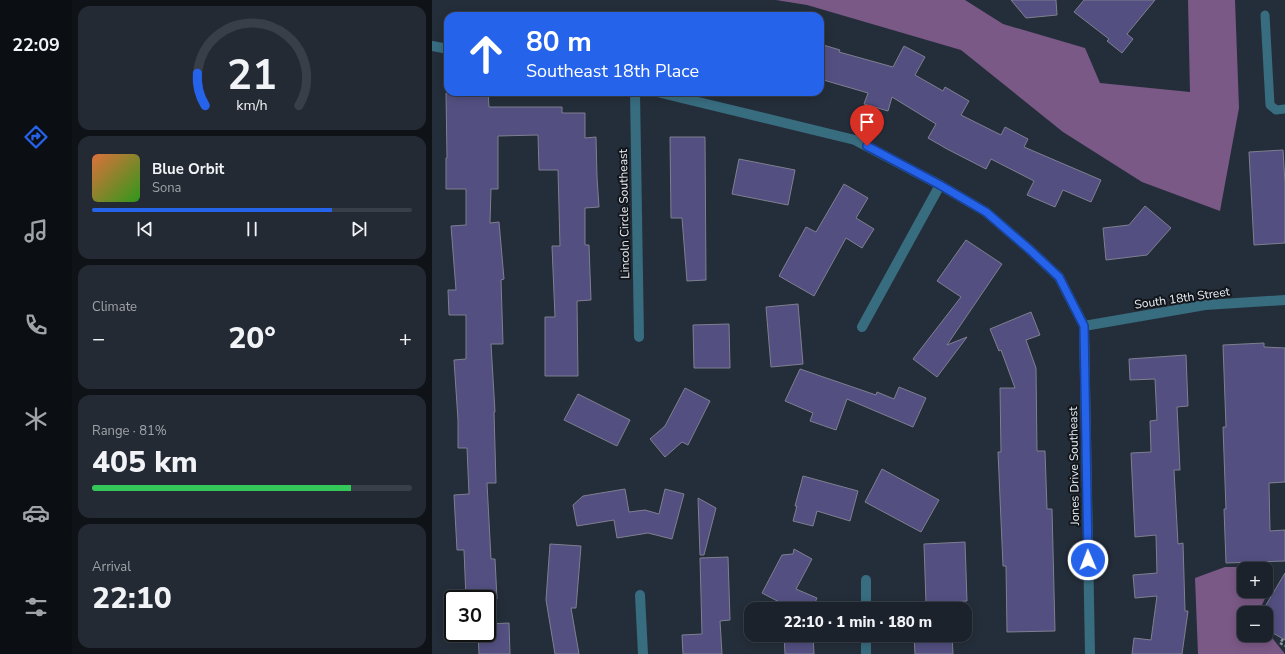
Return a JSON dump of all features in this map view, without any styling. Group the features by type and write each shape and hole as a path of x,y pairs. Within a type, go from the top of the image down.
{"street":[{"path":"432,46 444,48"},
{"name":"Lincoln Circle Southeast","path":"635,96 639,336"},
{"path":"674,96 855,140 940,185 986,212 1059,277 1084,326"},
{"path":"862,327 940,185"},
{"name":"South 18th Street","path":"1084,326 1205,305 1285,300"},
{"name":"Jones Drive Southeast","path":"1084,326 1090,654"},
{"path":"866,580 866,602"},
{"path":"640,595 643,654"},
{"path":"866,642 866,654"}],"lane":[{"path":"1265,15 1270,105 1276,110 1285,109"}],"path":[{"path":"1283,638 1280,643 1285,646"}],"shaded area":[{"path":"776,0 965,0 1003,24 1085,48 1100,83 1190,92 1188,0 1235,0 1239,108 1220,211 1142,182 1063,132 961,50 807,5"},
{"path":"1225,567 1237,567 1237,598 1265,598 1261,606 1237,606 1237,642 1273,642 1273,639 1285,654 1198,654 1195,578"}],"building":[{"path":"1011,0 1056,0 1057,15 1026,18"},
{"path":"1084,0 1155,0 1127,34 1133,39 1122,53 1107,41 1109,39 1074,12"},
{"path":"824,45 840,50 839,52 893,67 904,46 925,57 915,75 943,91 945,87 969,101 961,115 1001,135 1005,127 1028,139 1024,147 1101,180 1091,202 1063,190 1055,207 1027,195 1034,181 991,159 986,169 928,138 936,124 892,97 888,111 864,104 868,93 824,80"},
{"path":"446,96 488,96 489,107 562,107 562,113 585,113 585,138 596,137 599,207 585,208 585,245 589,245 591,300 577,301 578,376 545,376 545,317 555,317 552,246 560,246 558,170 539,170 538,135 498,136 498,189 491,189 490,223 499,222 504,279 501,280 503,344 491,344 495,412 496,483 487,483 491,559 495,559 497,599 496,590 466,590 464,550 457,550 454,495 469,494 467,448 458,448 458,420 454,360 466,359 466,315 449,315 448,290 456,290 451,226 466,225 466,189 446,189"},
{"path":"670,137 705,137 706,280 687,281 682,218 671,218"},
{"path":"1283,150 1285,183 1285,243 1254,245 1249,152"},
{"path":"739,159 795,170 788,205 732,194"},
{"path":"844,184 868,198 856,218 874,229 862,248 846,238 814,296 779,276 806,227 816,232"},
{"path":"1145,206 1171,228 1147,255 1106,260 1103,228 1129,225"},
{"path":"966,240 1002,264 947,345 967,337 937,377 913,359 961,297 937,281"},
{"path":"798,304 803,364 771,367 766,307"},
{"path":"1031,312 1040,335 1026,340 1036,368 1037,451 1045,451 1047,509 1052,509 1055,631 1007,632 1006,566 1003,566 998,452 1001,452 1000,388 1015,388 1001,350 999,351 990,329"},
{"path":"729,324 730,368 694,368 693,325"},
{"path":"1264,343 1264,347 1285,348 1285,482 1269,483 1270,531 1285,530 1285,561 1226,563 1223,427 1226,427 1223,345"},
{"path":"1186,355 1188,406 1177,407 1180,470 1174,470 1178,544 1183,543 1185,611 1188,611 1182,654 1132,654 1134,638 1151,640 1157,596 1135,598 1133,575 1157,573 1156,535 1135,537 1131,453 1151,452 1150,421 1157,420 1155,379 1130,380 1129,359"},
{"path":"800,369 876,395 877,392 894,399 899,387 926,398 913,427 847,399 836,430 810,421 813,413 785,401"},
{"path":"685,388 710,401 688,445 682,442 665,457 650,439 665,426"},
{"path":"578,394 630,420 617,446 564,420"},
{"path":"882,469 939,500 921,532 865,502"},
{"path":"803,476 858,491 850,521 817,511 813,526 793,521 797,506 795,506"},
{"path":"625,489 629,512 645,510 659,514 665,489 684,494 672,539 648,533 617,538 614,520 577,526 573,505 583,496"},
{"path":"698,498 716,508 704,555 700,555"},
{"path":"965,542 967,601 926,602 924,544"},
{"path":"550,544 581,546 576,608 571,608 579,654 555,654 546,600"},
{"path":"794,549 812,559 796,589 817,598 815,602 779,602 762,593 782,555 793,554"},
{"path":"728,557 730,620 720,621 722,654 683,654 682,635 702,634 700,558"},
{"path":"1285,573 1285,640 1273,633 1273,606 1266,606 1270,598 1273,598 1273,593"},
{"path":"509,623 510,654 479,654 478,642 496,642 496,624"},
{"path":"784,642 813,642 814,654 785,654"},
{"path":"914,642 952,642 953,654 915,654"}],"route":[{"path":"867,146 940,185 986,212 1059,277 1084,326 1088,560"}]}
